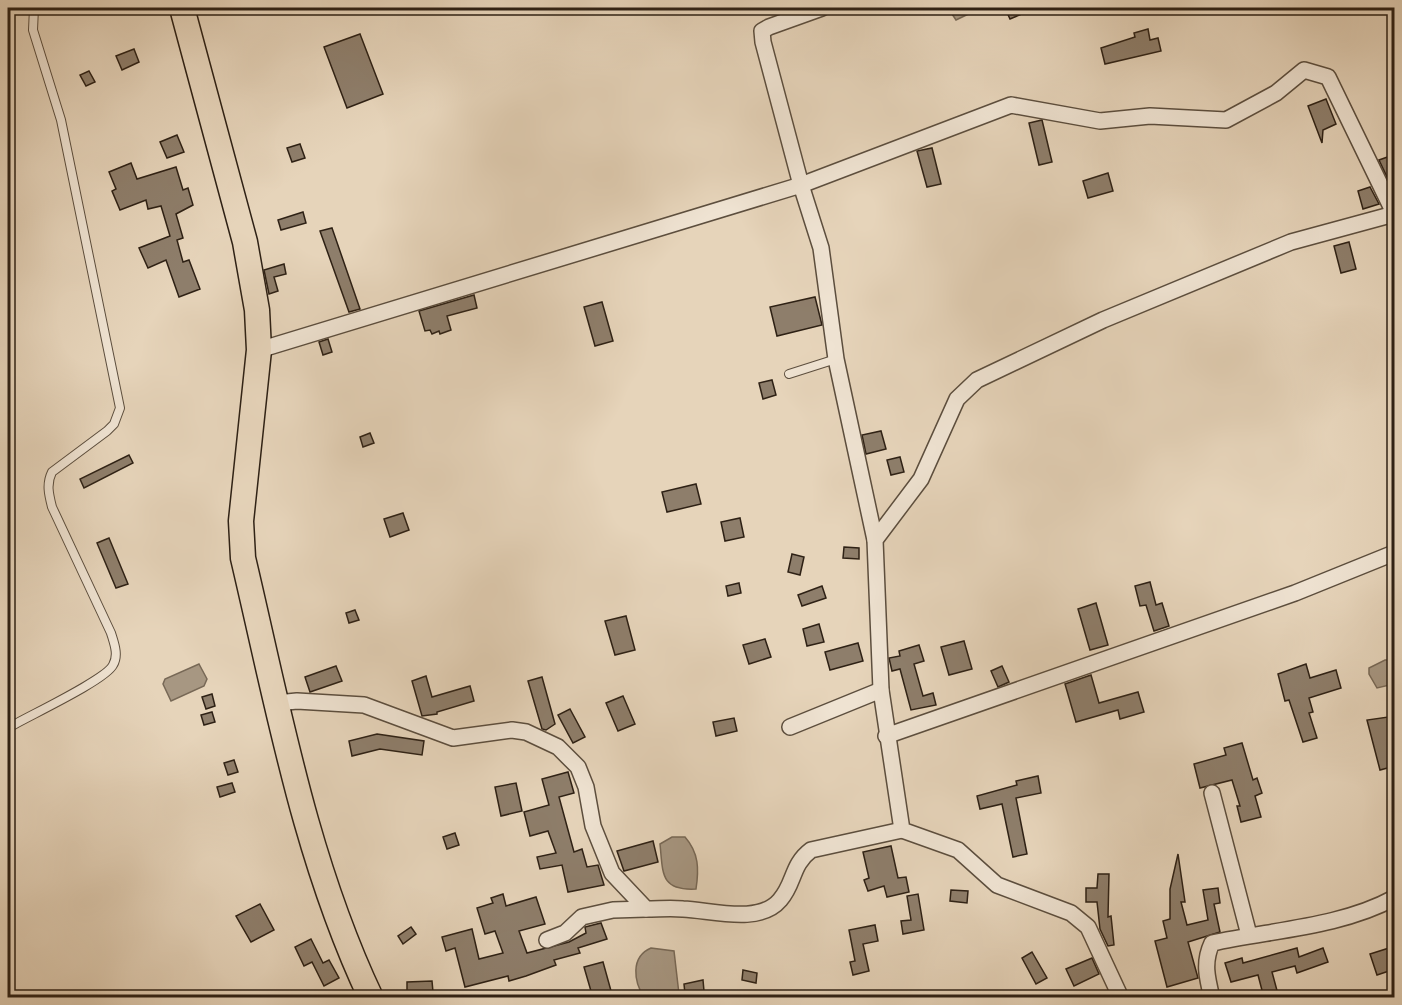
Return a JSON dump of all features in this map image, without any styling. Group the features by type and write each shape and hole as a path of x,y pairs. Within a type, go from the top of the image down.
{"highway":[{"path":"182,8 245,242 258,310 259,350 241,521 243,558 318,862 350,953 370,998"}],"street":[{"path":"822,8 762,31 763,42 801,185 821,248 836,359 875,540 881,690 886,736 902,830"},
{"path":"259,350 801,185 1011,105 1100,121 1150,116 1226,120 1276,93 1304,69 1329,77 1395,213 1291,242 1103,320 977,380 957,399 948,415 932,459 921,479 875,540"},
{"path":"886,736 1295,593 1395,553"},
{"path":"790,727 881,690"},
{"path":"277,703 297,701 364,705 453,738 512,730 526,732 558,747 578,767 586,787 593,826 612,873 646,909"},
{"path":"1212,793 1249,935"},
{"path":"547,940 565,933 582,917 613,910 685,909 715,915 745,914 772,908 782,898 799,859 811,850 902,830 958,850 997,885 1071,913 1088,927 1121,998"},
{"path":"1212,998 1206,974 1206,955 1212,942 1335,921 1376,908 1395,898"}],"lane":[{"path":"8,728 101,678 114,664 116,655 111,633 52,507 49,493 49,478 52,472 107,431 118,416 120,408 61,120 33,30 34,8"},
{"path":"789,374 836,359"}],"shaded area":[{"path":"948,8 981,8 956,20"},
{"path":"1385,660 1392,660 1394,684 1377,688 1369,674 1369,668"},
{"path":"199,664 207,679 204,686 171,701 163,684 165,679"},
{"path":"672,837 685,837 693,849 698,868 696,889 676,887 670,883 663,872 660,844"},
{"path":"651,948 674,951 679,994 677,997 644,997 638,984 636,970 640,957"}],"building":[{"path":"1005,8 1036,8 1010,19"},
{"path":"1148,29 1150,40 1158,38 1161,51 1105,64 1101,48 1135,37 1134,33"},
{"path":"360,34 383,94 347,108 324,47"},
{"path":"134,49 139,62 122,70 116,56"},
{"path":"89,71 95,82 86,86 80,75"},
{"path":"1326,99 1336,124 1323,130 1322,143 1308,106"},
{"path":"1042,120 1052,162 1039,165 1029,123"},
{"path":"177,135 184,152 167,158 160,142"},
{"path":"300,144 305,158 292,162 287,148"},
{"path":"932,148 941,184 927,187 917,151"},
{"path":"1393,155 1395,177 1388,179 1379,160"},
{"path":"131,163 137,179 176,167 183,190 188,188 193,205 176,214 183,238 177,240 183,262 189,260 200,289 179,297 166,260 148,268 139,248 170,236 161,206 148,209 146,200 120,210 112,191 116,189 109,172"},
{"path":"1108,173 1113,191 1088,198 1083,181"},
{"path":"1370,187 1379,204 1363,209 1358,191"},
{"path":"303,212 306,223 281,230 278,220"},
{"path":"332,228 360,309 349,312 320,231"},
{"path":"1349,242 1356,269 1341,273 1334,246"},
{"path":"284,264 286,274 274,277 278,291 269,294 264,270"},
{"path":"474,295 477,308 447,316 451,330 440,334 439,331 432,334 430,330 425,331 419,311"},
{"path":"815,297 822,325 777,336 770,307"},
{"path":"602,302 613,341 595,346 584,307"},
{"path":"328,339 332,352 323,355 319,342"},
{"path":"772,380 776,395 763,399 759,383"},
{"path":"881,431 886,449 866,454 862,435"},
{"path":"370,433 374,443 363,447 360,437"},
{"path":"129,455 133,463 84,488 80,479"},
{"path":"900,457 904,472 891,475 887,460"},
{"path":"696,484 701,504 667,512 662,492"},
{"path":"403,513 409,530 390,537 384,519"},
{"path":"740,518 744,537 725,541 721,522"},
{"path":"109,538 128,584 116,588 97,543"},
{"path":"844,547 859,548 859,559 843,558"},
{"path":"792,554 804,557 800,575 788,572"},
{"path":"1150,582 1156,605 1162,603 1169,626 1154,631 1146,605 1140,606 1135,586"},
{"path":"739,583 741,593 728,596 726,586"},
{"path":"822,586 826,598 802,606 798,595"},
{"path":"1096,603 1108,645 1090,650 1078,609"},
{"path":"355,610 359,620 349,623 346,613"},
{"path":"626,616 635,650 615,655 605,621"},
{"path":"819,624 824,642 807,646 803,629"},
{"path":"765,639 771,657 749,664 743,645"},
{"path":"964,641 972,669 949,675 941,647"},
{"path":"858,643 863,661 830,670 825,652"},
{"path":"919,645 924,661 914,664 923,696 933,693 936,705 911,710 900,669 892,671 889,658 900,656 899,651"},
{"path":"1306,664 1310,678 1336,670 1341,688 1309,698 1313,712 1309,713 1317,738 1303,742 1289,700 1285,701 1278,674"},
{"path":"336,666 342,681 310,692 305,677"},
{"path":"1002,666 1009,682 998,687 991,671"},
{"path":"1091,675 1099,703 1138,692 1144,712 1120,719 1118,710 1076,722 1065,684"},
{"path":"426,676 432,697 470,686 474,701 437,712 437,714 422,716 412,681"},
{"path":"542,677 555,724 546,730 542,729 528,681"},
{"path":"212,694 215,706 206,709 202,697"},
{"path":"623,696 635,724 618,731 606,703"},
{"path":"570,709 585,737 573,743 558,715"},
{"path":"212,712 215,722 204,725 201,715"},
{"path":"1395,716 1395,766 1380,770 1367,720"},
{"path":"734,718 737,731 716,736 713,722"},
{"path":"377,734 424,741 422,755 380,749 352,756 349,741"},
{"path":"1242,743 1253,780 1257,778 1262,793 1255,796 1261,817 1241,822 1237,806 1240,806 1232,780 1200,788 1194,764 1226,755 1224,748"},
{"path":"234,760 238,772 228,775 224,763"},
{"path":"568,772 574,793 559,797 574,852 582,849 587,867 598,865 604,885 568,892 562,865 540,869 537,857 556,853 548,831 530,836 524,812 549,805 542,779"},
{"path":"1038,776 1041,793 1016,798 1027,854 1013,857 1002,804 980,809 977,796 1017,785 1016,781"},
{"path":"232,783 235,792 220,797 217,787"},
{"path":"516,783 522,811 501,816 495,787"},
{"path":"455,833 459,845 447,849 443,837"},
{"path":"653,841 658,862 624,871 617,851"},
{"path":"891,846 898,878 906,877 909,892 887,897 884,886 868,891 864,880 869,878 863,852"},
{"path":"1178,854 1185,902 1181,902 1187,925 1208,920 1203,890 1218,888 1220,903 1214,904 1220,932 1188,942 1198,978 1167,987 1155,941 1167,938 1163,921 1170,919 1170,889"},
{"path":"1098,874 1109,874 1108,917 1111,916 1114,945 1108,946 1100,929 1097,902 1086,902 1086,888 1097,888"},
{"path":"951,890 968,891 967,903 950,901"},
{"path":"503,894 506,906 536,897 545,924 519,931 527,953 569,942 586,933 585,927 601,923 607,939 578,948 580,953 554,960 556,965 526,976 509,981 508,976 465,987 455,948 446,951 442,937 472,929 479,959 503,953 495,931 485,934 477,908 493,903 491,898"},
{"path":"918,894 924,930 903,934 901,921 911,920 907,896"},
{"path":"260,904 274,930 251,942 236,916"},
{"path":"875,925 878,941 863,944 869,971 853,975 850,962 855,961 849,930"},
{"path":"411,927 416,934 403,944 398,936"},
{"path":"311,939 323,963 329,960 339,978 324,986 312,962 304,966 295,947"},
{"path":"1297,948 1299,957 1323,948 1328,962 1297,973 1295,966 1272,972 1279,998 1264,998 1258,975 1231,982 1225,963 1242,958 1243,963"},
{"path":"1389,948 1395,969 1377,975 1370,954"},
{"path":"1032,952 1047,978 1036,984 1022,958"},
{"path":"1092,958 1099,974 1074,986 1066,969"},
{"path":"603,962 613,998 593,998 584,967"},
{"path":"743,970 757,973 756,983 742,980"},
{"path":"703,980 704,991 685,994 684,984"},
{"path":"432,981 433,992 407,993 407,982"}]}
